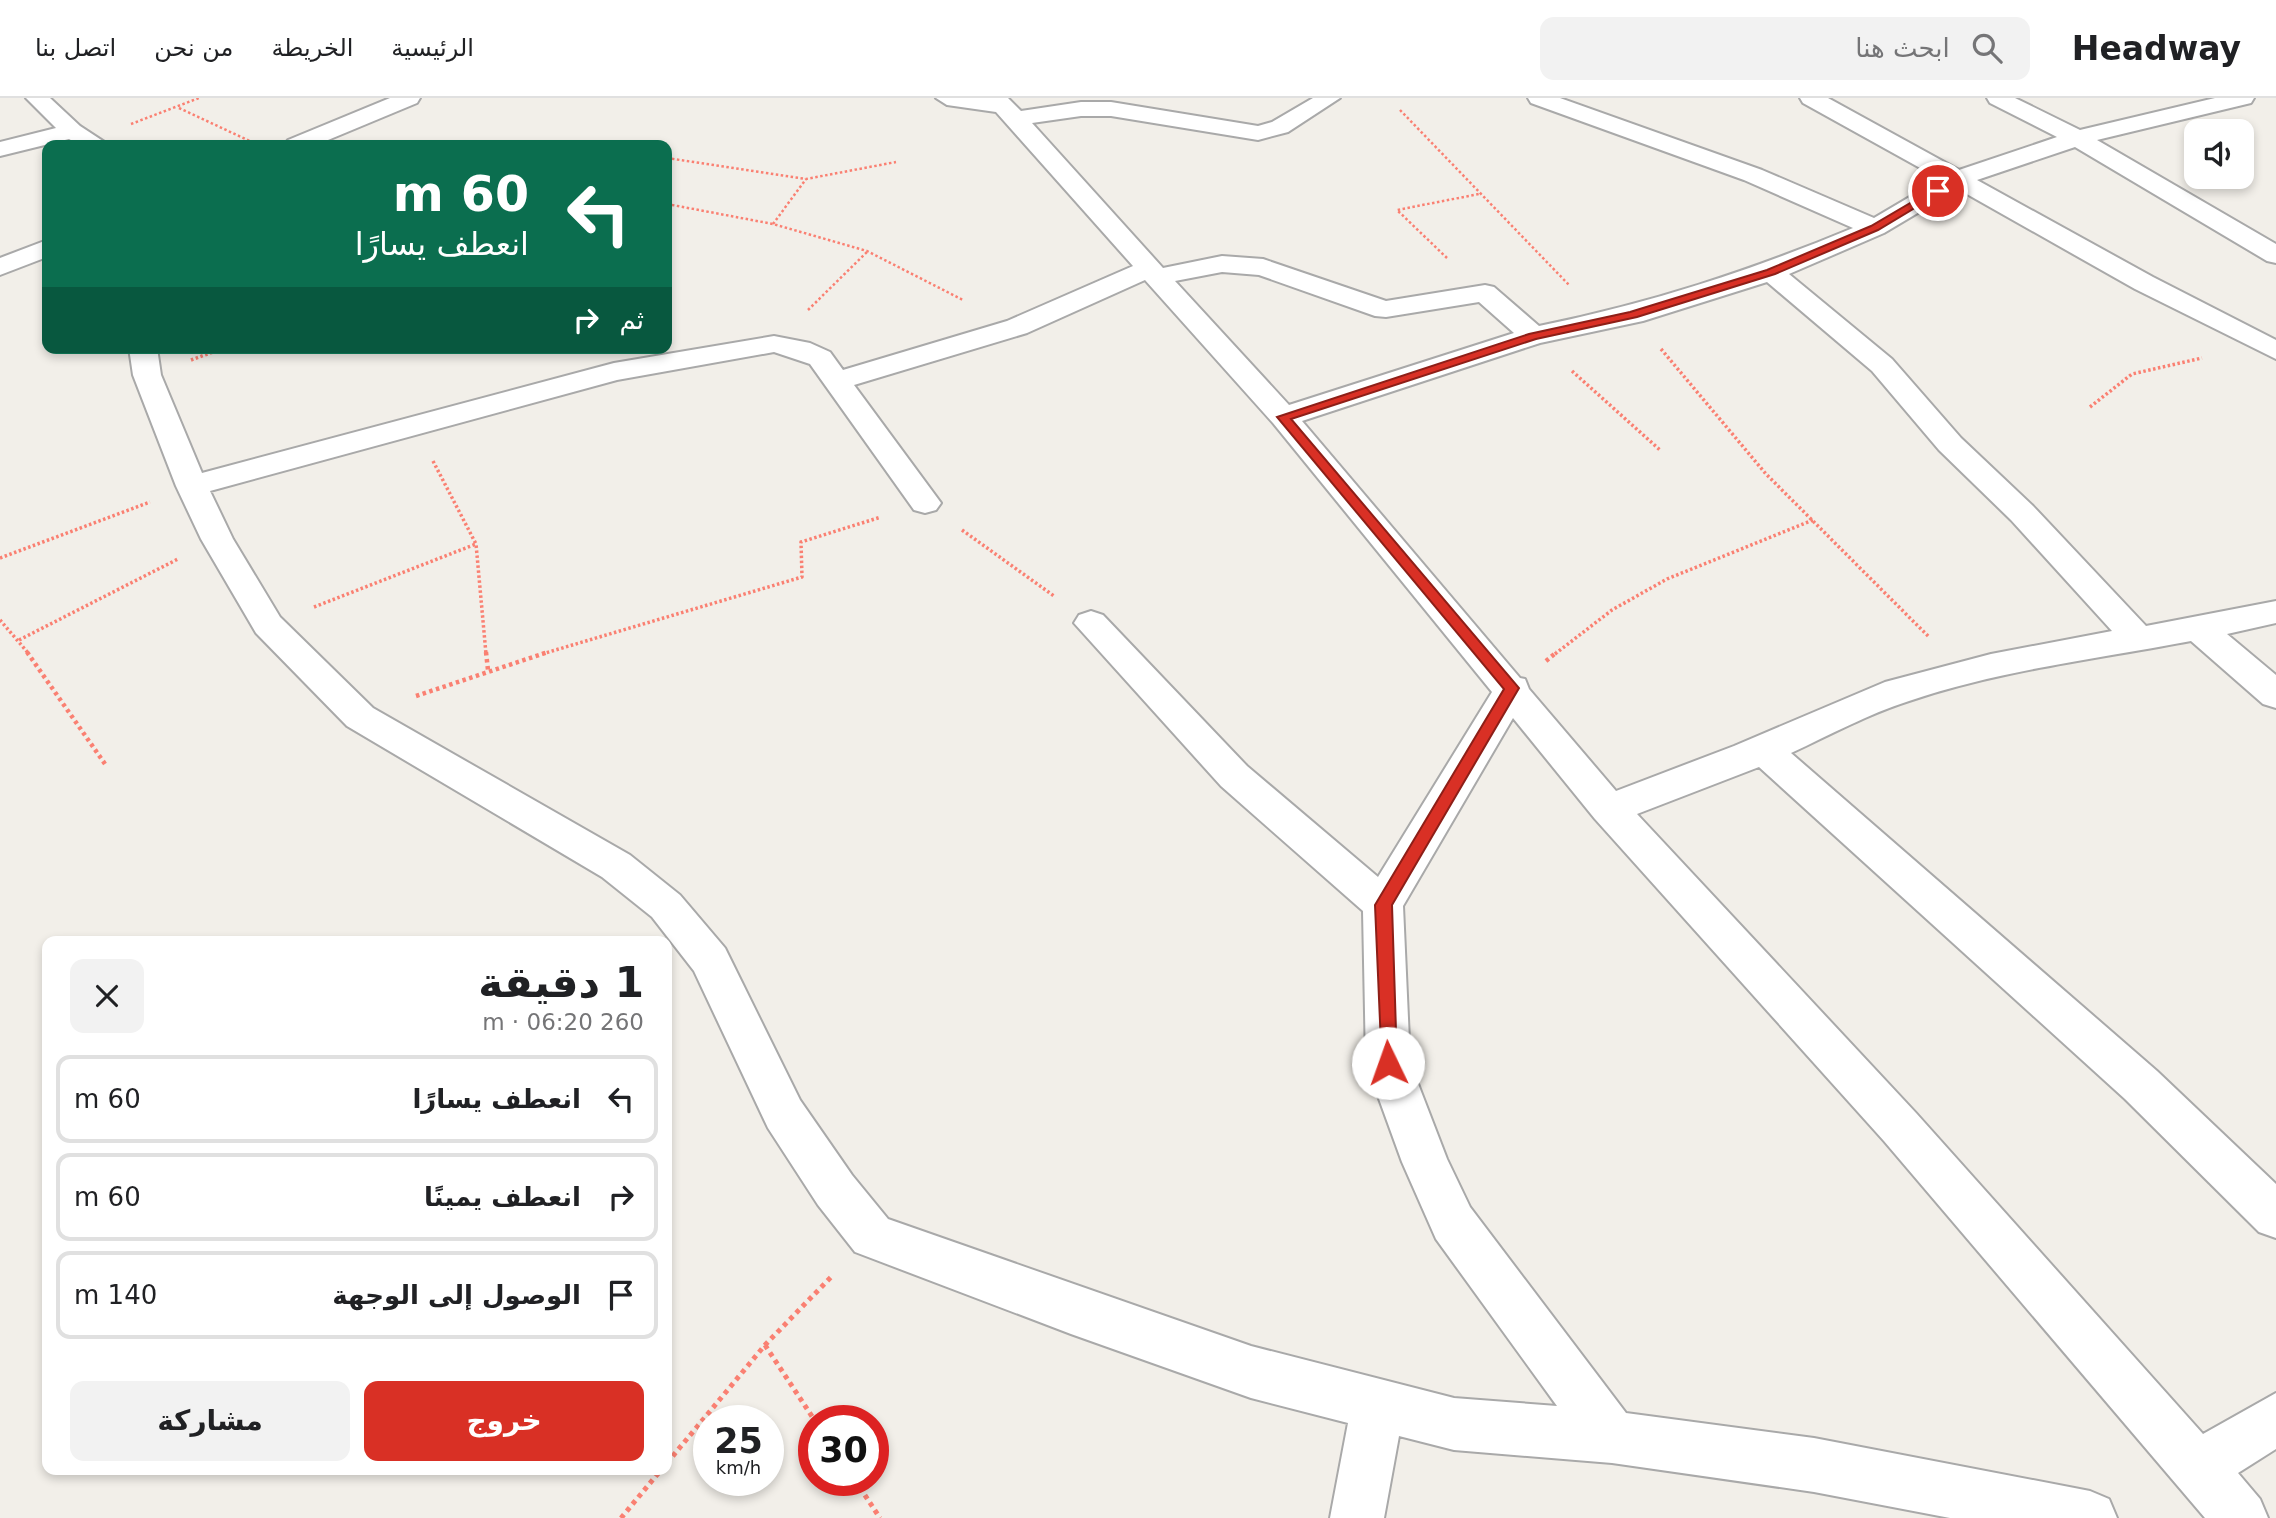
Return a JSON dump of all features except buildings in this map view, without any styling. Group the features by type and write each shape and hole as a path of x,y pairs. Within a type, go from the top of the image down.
{"street":[{"path":"37,98 72,131 88,140"},
{"path":"947,98 1005,108 1111,109 1258,133 1280,127 1329,98"},
{"path":"1539,98 1740,170 1875,228"},
{"path":"1811,98 2144,282 2272,345"},
{"path":"1998,98 2077,138 2276,255"},
{"path":"1283,417 1534,336 1633,315 1771,272 1875,228 1958,179 2077,138 2243,98"},
{"path":"307,140 400,99"},
{"path":"1005,108 1283,417 1512,688 1609,809 1900,1127 2241,1518"},
{"path":"0,149 72,131"},
{"path":"0,267 42,250"},
{"path":"838,381 1017,327 1153,273 1222,264 1263,267 1375,309 1485,293 1534,336"},
{"path":"1771,272 1882,365 1950,444 2022,513 2138,638"},
{"path":"192,486 614,372 774,344 800,349 820,358 925,503"},
{"path":"144,354 147,375 192,486 217,539 268,625 360,717 616,866 666,906 710,960 784,1114 835,1189 872,1236 1071,1310 1251,1372 1454,1424 1612,1437 1814,1465 2091,1518"},
{"path":"1609,809 1763,750 1896,691 1964,673 2138,638 2200,630 2276,612"},
{"path":"1091,623 1234,775 1383,905"},
{"path":"2200,630 2276,695"},
{"path":"1512,688 1383,905 1388,1063 1425,1162 1453,1223 1612,1437"},
{"path":"1763,750 2141,1085 2276,1216"},
{"path":"1357,1518 1378,1405"},
{"path":"2197,1468 2276,1419"}],"path":[{"path":"199,98 178,108 249,140"},
{"path":"1400,110 1605,321"},
{"path":"672,159 806,179 896,162"},
{"path":"773,224 806,179"},
{"path":"1479,194 1397,210 1485,293"},
{"path":"672,205 773,224 867,251 1017,327"},
{"path":"774,344 867,251"},
{"path":"1633,315 1766,474 1964,673"},
{"path":"1534,336 1660,450"},
{"path":"2090,407 2132,374 2272,345"},
{"path":"415,426 476,544 488,670"},
{"path":"0,558 192,486"},
{"path":"360,717 488,670 802,577 801,542 925,503 1091,623"},
{"path":"1512,688 1623,603 1667,579 1813,520"},
{"path":"19,640 217,539"},
{"path":"268,625 476,544"},
{"path":"0,620 19,640 105,764"},
{"path":"672,1457 765,1345 872,1236"},
{"path":"765,1345 804,1405"},
{"path":"621,1518 657,1475"},
{"path":"866,1496 880,1518"}],"route":[{"path":"1388,1063 1383,905 1512,688 1283,417 1534,336 1633,315 1771,272 1875,228 1938,191"}]}
